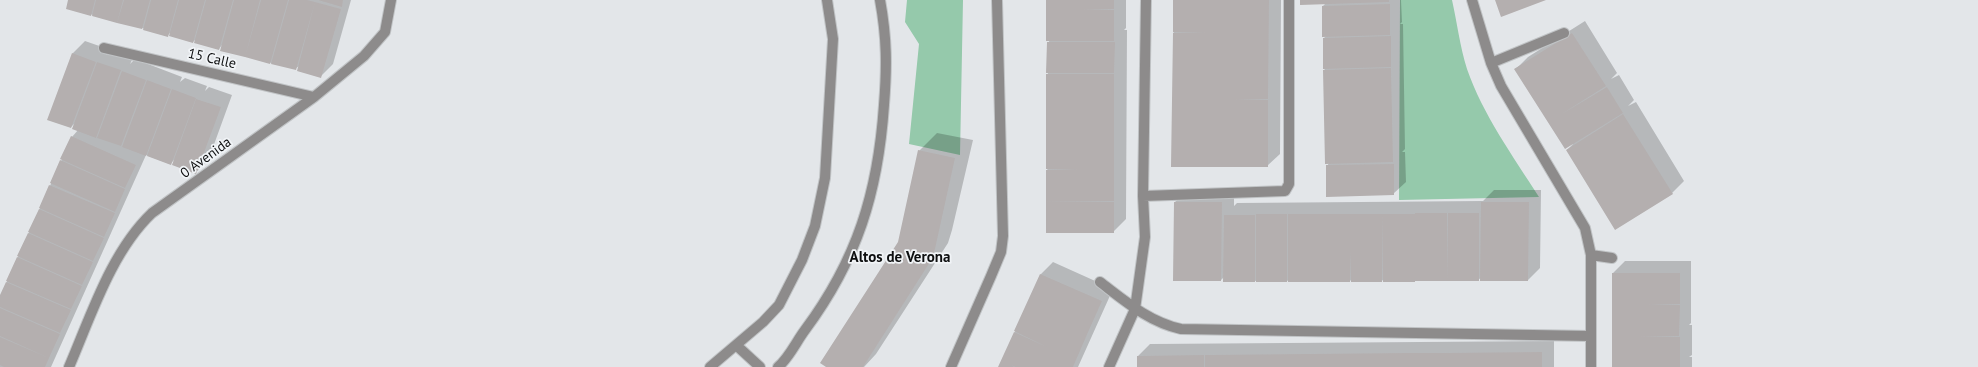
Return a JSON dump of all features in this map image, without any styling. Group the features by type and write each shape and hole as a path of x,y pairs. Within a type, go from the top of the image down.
{"street":[{"name":"0 Avenida","path":"69,367 100,294 129,240 141,224 158,209 314,97 364,56 385,32 391,0"},
{"path":"710,367 764,322 779,305 802,260 815,226 825,178 833,39 827,0"},
{"path":"781,366 817,314 844,265 860,231 868,206 881,142 887,61 886,34 880,0"},
{"path":"951,367 979,307 1001,252 1003,236 997,0"},
{"path":"1109,367 1135,308 1145,238 1143,196 1146,0"},
{"path":"1143,196 1285,191 1288,187 1289,0"},
{"path":"1472,0 1491,63 1501,86 1582,220 1588,238 1590,255 1591,367"},
{"path":"1491,63 1564,32"},
{"name":"15 Calle","path":"104,48 314,97"},
{"path":"1590,255 1612,258"},
{"path":"1100,282 1135,308 1156,321 1181,330 1591,336"},
{"path":"736,345 760,367"}],"green space":[{"path":"907,0 963,0 960,155 909,144 919,44 905,22"},
{"path":"1400,0 1452,0 1460,43 1467,69 1481,103 1499,135 1539,197 1399,200"}],"building":[{"path":"68,0 95,0 91,16 66,9"},
{"path":"96,0 123,0 117,23 92,16"},
{"path":"124,0 150,0 142,29 117,23"},
{"path":"151,0 178,0 168,37 143,30"},
{"path":"179,0 205,0 193,43 169,36"},
{"path":"206,0 233,0 219,50 194,43"},
{"path":"234,0 260,0 245,57 220,51"},
{"path":"261,0 288,0 270,64 245,57"},
{"path":"289,0 307,0 315,2 296,70 271,64"},
{"path":"318,0 343,0 342,7"},
{"path":"1046,0 1114,0 1114,9 1084,9 1114,10 1114,41 1046,41"},
{"path":"1173,0 1269,0 1268,99 1236,99 1268,100 1268,167 1171,167 1173,33 1205,33 1173,32"},
{"path":"1300,0 1389,0 1389,2 1300,5"},
{"path":"1495,0 1546,0 1501,17"},
{"path":"315,2 341,9 321,78 297,71"},
{"path":"1390,4 1390,35 1322,37 1322,6"},
{"path":"1572,33 1606,86 1560,115 1607,87 1623,113 1565,149 1514,69"},
{"path":"1391,36 1391,67 1323,69 1323,38"},
{"path":"1047,42 1115,42 1114,73 1046,73"},
{"path":"72,53 96,62 71,128 47,120"},
{"path":"97,62 121,70 96,138 72,129"},
{"path":"1391,68 1393,162 1325,164 1323,70"},
{"path":"122,71 146,80 121,146 97,138"},
{"path":"1046,74 1114,74 1114,201 1046,201 1046,170 1077,169 1046,169"},
{"path":"147,80 171,89 146,156 122,147"},
{"path":"172,89 196,98 171,165 147,156"},
{"path":"196,99 221,107 196,174 172,165"},
{"path":"1623,114 1673,194 1615,230 1566,150"},
{"path":"71,136 136,165 125,188 60,159"},
{"path":"918,150 955,158 935,249 930,262 863,367 826,367 820,363 898,242"},
{"path":"60,160 125,189 115,212 50,183"},
{"path":"1394,164 1394,195 1326,197 1326,165"},
{"path":"49,185 115,213 104,237 39,208"},
{"path":"1046,201 1114,202 1114,233 1046,233"},
{"path":"1174,202 1222,202 1221,281 1173,281"},
{"path":"1481,202 1529,202 1528,281 1480,281"},
{"path":"39,209 104,238 93,261 28,232"},
{"path":"1415,213 1447,213 1447,281 1415,281"},
{"path":"1448,213 1479,213 1479,281 1447,281"},
{"path":"1256,214 1287,214 1287,282 1256,282"},
{"path":"1288,214 1383,214 1382,282 1351,282 1351,252 1350,282 1288,282"},
{"path":"1383,214 1415,214 1415,282 1383,282"},
{"path":"1224,215 1255,215 1255,282 1223,282"},
{"path":"28,233 93,262 82,285 17,256"},
{"path":"17,257 82,286 71,309 6,281"},
{"path":"1612,273 1680,273 1680,304 1649,304 1680,305 1679,336 1639,337 1680,337 1680,367 1612,367"},
{"path":"1040,274 1102,301 1073,367 1015,367 1011,365 1014,367 998,367 1014,332 1047,347 1014,331"},
{"path":"6,282 71,310 60,333 0,307 0,295"},
{"path":"0,308 60,334 49,358 0,336"},
{"path":"0,337 49,358 45,367 4,367 0,365"},
{"path":"1542,352 1542,367 1441,367 1441,353"},
{"path":"1441,353 1441,367 1205,367 1205,355"},
{"path":"1204,355 1204,367 1137,367 1137,356"}],"district":[{"name":"Altos de Verona","path":"900,258"}]}
